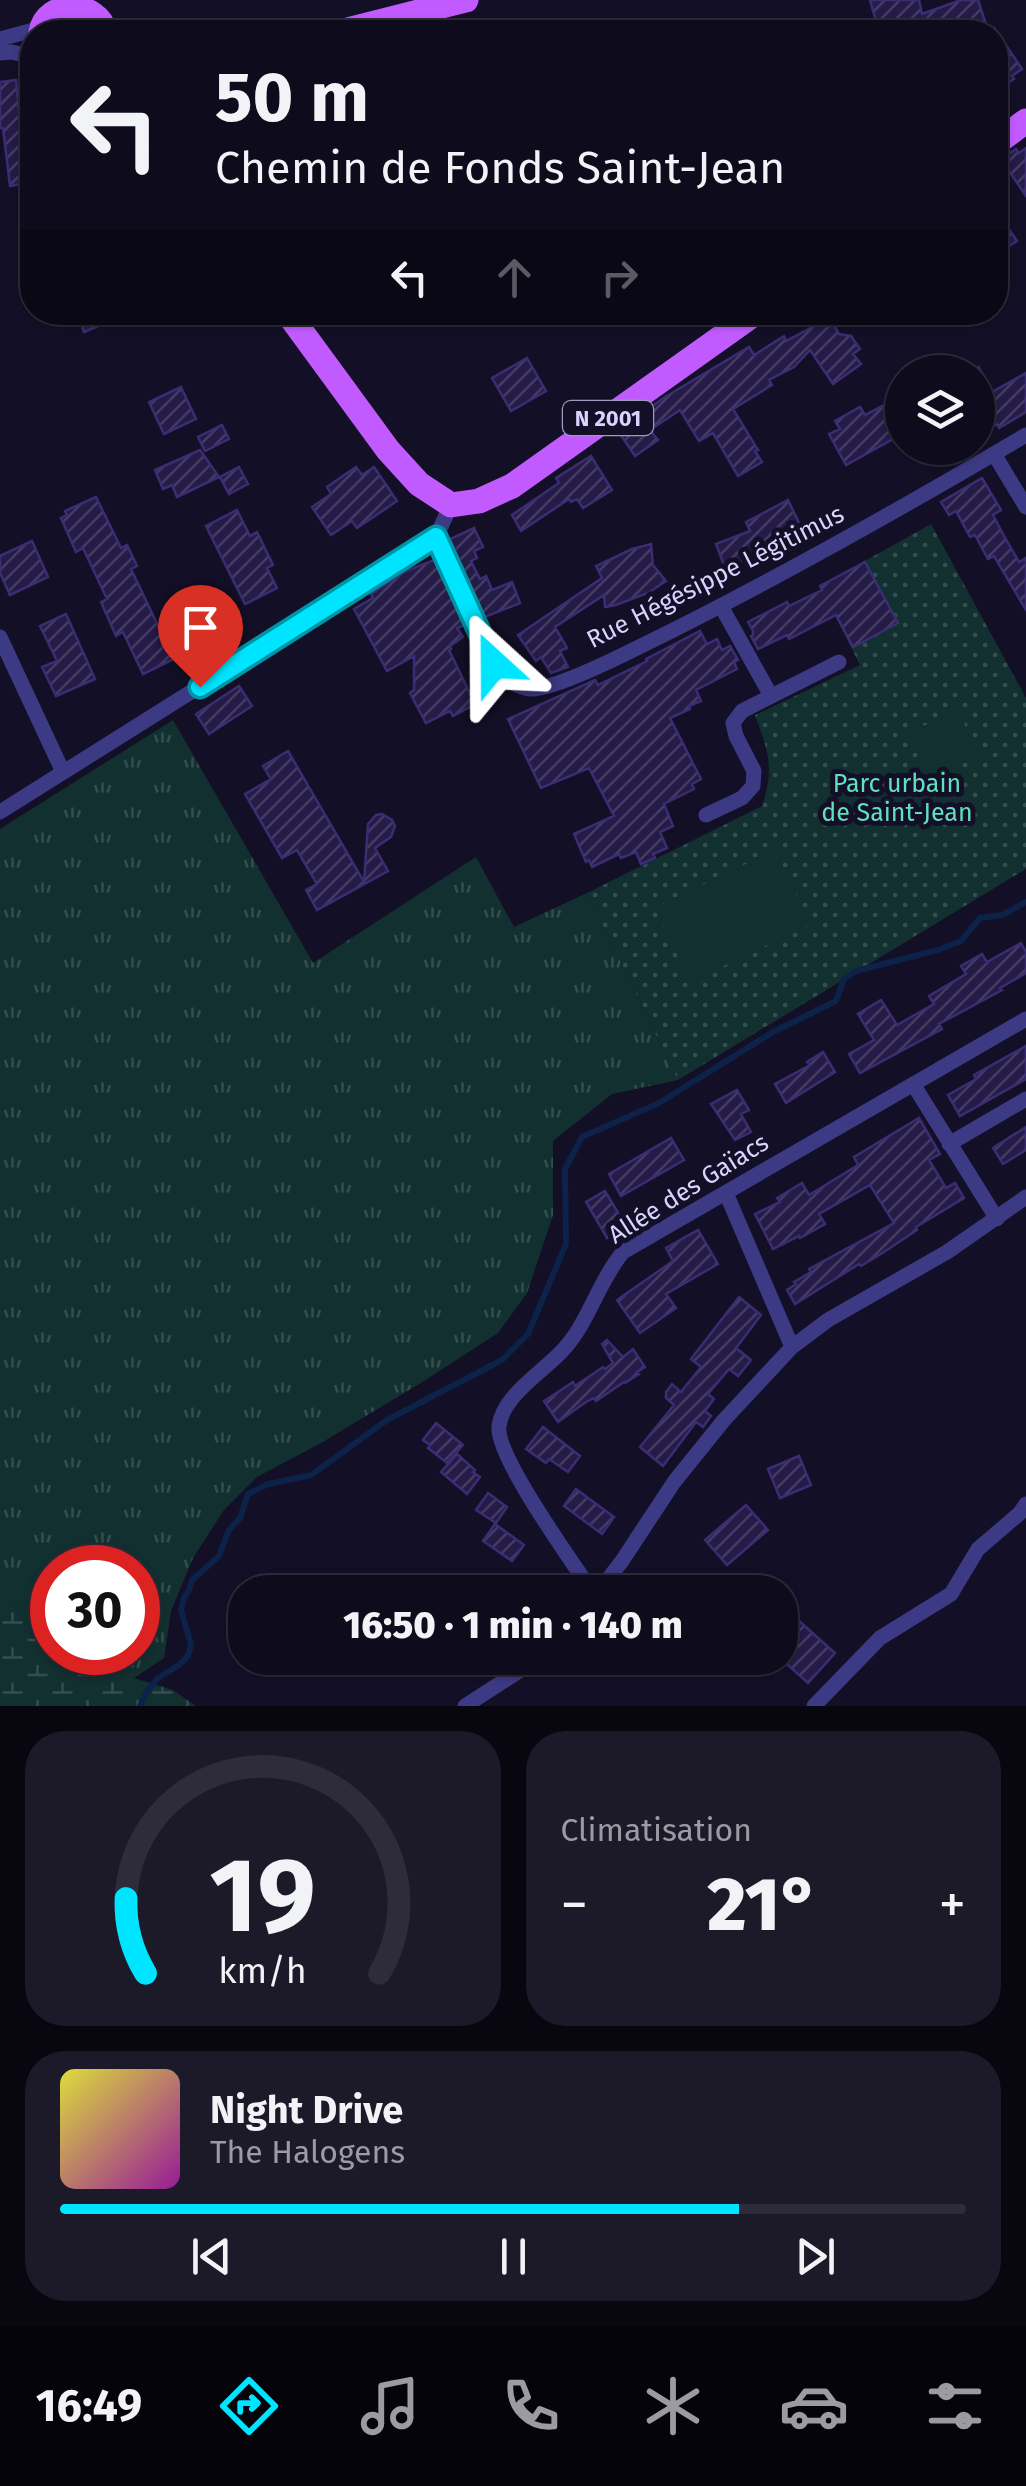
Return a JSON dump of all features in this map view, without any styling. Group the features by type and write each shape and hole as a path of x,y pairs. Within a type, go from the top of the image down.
{"main road":[{"path":"387,20 466,0"},
{"path":"45,20 56,6 66,1 88,5 99,20"},
{"path":"297,325 388,450 419,484 451,505"},
{"name":"N 2001","path":"451,505 479,502 512,486 739,325"}],"street":[{"name":"Rue Hégésippe Légitimus","path":"995,453 1026,434"},
{"path":"995,456 1026,507"},
{"name":"Rue Hégésippe Légitimus","path":"436,537 494,664 516,684 530,689 603,663 722,606 974,465"},
{"path":"0,812 436,537 451,505"},
{"path":"722,606 771,696"},
{"path":"0,637 63,772"},
{"path":"706,815 742,798 753,786 754,770 736,736 734,723 742,711 839,662"},
{"name":"Allée des Gaïacs","path":"584,1575 512,1469 501,1444 499,1424 525,1384 578,1331 610,1268 623,1252 1026,1020"},
{"path":"913,1084 996,1218"},
{"path":"950,1144 1026,1099"},
{"path":"726,1193 792,1348"},
{"path":"607,1575 724,1420 792,1348 828,1320 947,1252 1026,1197"},
{"path":"814,1706 880,1638 951,1594 978,1549 1026,1504"},
{"path":"465,1706 513,1675"}],"green space":[{"name":"Parc urbain de Saint-Jean","path":"931,524 1026,698 1026,869 678,1080 587,893 762,806 768,760 755,715 860,665 820,586"},
{"path":"958,710 979,756 929,779 908,733"},
{"path":"173,720 313,963 476,857 514,927 587,893 678,1080 612,1094 553,1141 553,1215 527,1293 498,1333 321,1443 257,1477 224,1510 193,1558 171,1611 164,1658 160,1661 160,1545 30,1545 30,1609 0,1599 0,829"},
{"path":"775,850 811,924 690,982 655,908"},
{"path":"0,1599 30,1609 30,1675 124,1675 173,1690 196,1706 0,1706"}],"building":[{"path":"870,0 919,0 922,14 961,0 978,0 985,20 876,20"},
{"path":"1008,48 1022,69 1012,76 1014,79 1008,83"},
{"path":"16,80 20,184 10,186 0,128 0,82"},
{"path":"1026,148 1026,196 1008,169 1008,154 1016,149 1019,153"},
{"path":"1008,228 1017,241 1008,247"},
{"path":"82,325 101,325 84,332"},
{"path":"816,325 834,325 839,334 851,336 860,349 853,354 861,364 833,384 810,350 794,367 769,380 772,385 733,409 762,462 738,476 713,433 699,441 680,410 650,430 658,440 635,456 618,431 665,397 749,347 754,355 784,336 786,341"},
{"path":"527,358 546,391 511,411 492,378"},
{"path":"1026,373 1026,412 999,428 995,390"},
{"path":"181,387 196,419 164,434 149,402"},
{"path":"885,405 885,443 846,465 829,434 840,429 835,421 860,407 865,415"},
{"path":"222,425 229,439 205,451 198,437"},
{"path":"200,450 219,477 177,497 172,485 163,489 155,470"},
{"path":"591,456 612,490 583,508 577,499 569,499 521,531 512,515 559,483 556,478"},
{"path":"239,467 248,484 229,494 220,477"},
{"path":"356,467 362,475 374,467 397,501 357,528 352,521 331,535 312,507 331,494 327,487"},
{"path":"982,478 1001,510 993,515 1004,536 1019,562 1026,558 1026,610 994,556 988,559 956,511 949,515 941,502"},
{"path":"96,497 121,548 127,545 137,566 131,569 161,632 168,628 177,649 170,652 174,659 143,674 123,632 116,636 101,602 107,599 83,548 76,552 61,518 67,515 65,511"},
{"path":"788,500 802,529 725,568 716,544 750,531 746,522"},
{"path":"237,510 250,536 257,532 273,565 267,568 277,588 245,604 206,526"},
{"path":"474,528 483,547 474,551 477,558 471,561 480,579 486,576 492,590 512,582 520,603 485,617 450,539"},
{"path":"32,541 48,577 10,595 0,573 0,556"},
{"path":"651,544 653,565 666,581 648,593 616,605 605,607 604,595 555,627 567,648 560,651 568,667 551,673 541,657 536,661 518,635 602,578 596,566"},
{"path":"434,560 464,625 457,628 463,637 449,650 475,704 453,716 450,711 426,723 410,693 414,690 414,656 387,671 354,609 406,571"},
{"path":"865,562 898,623 853,647 836,615 789,639 787,635 758,649 748,622 822,590 820,586"},
{"path":"66,614 95,679 56,696 42,667 57,661 40,626"},
{"path":"700,631 707,644 717,639 722,650 730,646 738,660 734,662 737,669 696,690 701,701 670,718 701,779 692,784 694,789 664,804 673,826 660,832 667,848 653,854 655,858 641,864 636,852 621,858 619,854 592,867 574,834 614,816 589,768 541,788 508,719 595,680 598,685"},
{"path":"239,686 252,706 209,734 196,714"},
{"path":"288,751 364,882 368,824 382,814 395,826 391,837 375,848 388,871 317,910 306,890 317,884 297,850 282,858 245,794 271,779 263,766"},
{"path":"1021,943 1026,952 1026,973 939,1024 942,1029 860,1073 849,1054 874,1040 858,1014 881,1000 897,1025 934,1004 929,996 966,974 961,966 982,954 987,962"},
{"path":"1026,1046 1026,1079 960,1116 948,1095 976,1079 974,1075"},
{"path":"823,1052 835,1072 786,1103 775,1084 810,1065 807,1062"},
{"path":"737,1090 749,1110 741,1114 751,1132 735,1140 711,1104"},
{"path":"919,1118 940,1154 929,1160 946,1188 955,1183 964,1198 884,1252 795,1304 787,1290 811,1272 809,1269 894,1223 870,1185 819,1214 825,1224 773,1249 755,1214 780,1202 777,1198 802,1183 809,1195 858,1165 854,1157"},
{"path":"1026,1127 1026,1150 1003,1164 993,1148"},
{"path":"671,1138 684,1160 621,1196 609,1174"},
{"path":"605,1191 626,1226 607,1238 586,1202"},
{"path":"698,1230 718,1264 666,1294 676,1308 640,1333 617,1300 673,1261 666,1248"},
{"path":"739,1297 761,1315 736,1348 751,1360 738,1376 729,1369 708,1394 714,1399 705,1411 711,1416 703,1427 696,1422 663,1466 640,1447 674,1405 666,1398 666,1392 672,1384 681,1392 701,1367 691,1359"},
{"path":"607,1340 623,1357 633,1349 645,1367 558,1422 544,1401 613,1363 602,1344"},
{"path":"436,1423 463,1445 447,1463 423,1440"},
{"path":"543,1427 580,1456 568,1472 526,1449"},
{"path":"457,1454 480,1477 467,1494 441,1472"},
{"path":"799,1456 811,1485 780,1498 768,1469"},
{"path":"576,1489 614,1517 602,1534 564,1506"},
{"path":"488,1493 507,1507 496,1523 476,1510"},
{"path":"746,1505 768,1530 727,1565 705,1540"},
{"path":"495,1524 524,1545 512,1561 483,1541"},
{"path":"798,1620 835,1653 808,1683 798,1674"}],"waterway":[{"path":"140,1706 158,1678 188,1656 191,1645 181,1610 184,1598 192,1580 219,1556 248,1494 268,1484 311,1475 387,1420 502,1360 528,1334 566,1244 565,1169 582,1137 659,1103 773,1032 836,1001 844,979 856,971 961,941 980,918 1002,915 1026,902"}],"route":[{"path":"200,687 436,537 494,664"}]}
